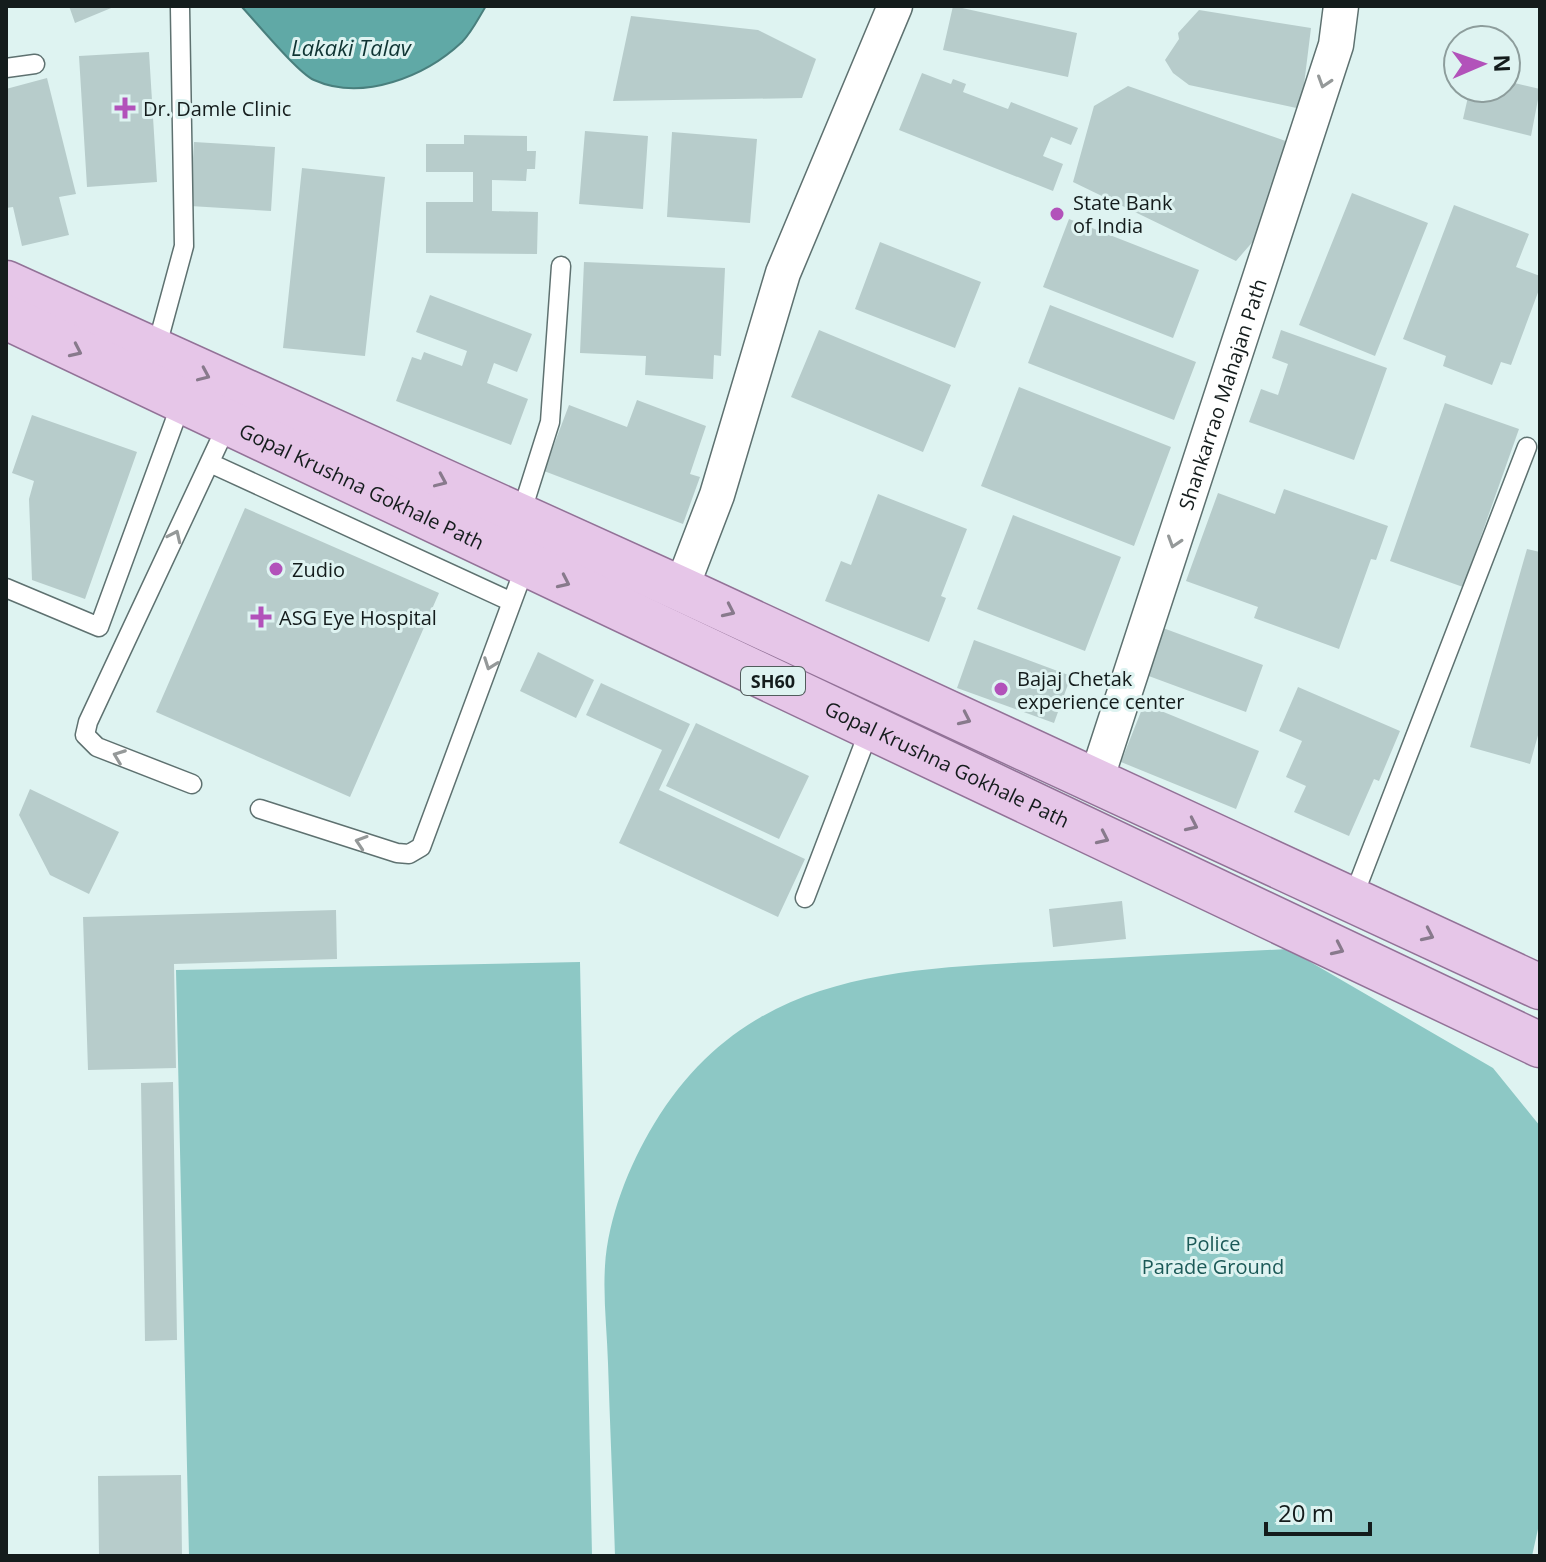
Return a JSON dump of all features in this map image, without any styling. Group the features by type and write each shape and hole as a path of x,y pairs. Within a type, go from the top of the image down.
{"main road":[{"name":"Gopal Krushna Gokhale Path","path":"6,283 681,589 1540,987"},
{"name":"Gopal Krushna Gokhale Path","path":"6,317 228,423 519,583 870,728 1540,1045"}],"street":[{"path":"681,589 717,495 783,273 824,168 895,6"},
{"name":"Shankarrao Mahajan Path","path":"1096,780 1336,45 1341,6"}],"lane":[{"path":"155,353 184,246 180,8"},
{"path":"6,68 35,64"},
{"path":"520,517 550,422 561,266"},
{"path":"6,588 99,627 182,401"},
{"path":"192,784 97,747 85,735 88,722 228,423"},
{"path":"1352,900 1527,447"},
{"path":"210,463 519,583 421,847 409,854 397,853 260,809"},
{"path":"805,898 870,728"}],"green space":[{"name":"Police Parade Ground","path":"1288,949 1493,1068 1540,1126 1540,1520 1532,1556 615,1556 604,1290 610,1229 628,1174 654,1124 691,1074 733,1036 778,1008 828,988 880,976 993,964"},
{"path":"580,962 592,1556 189,1556 176,970"}],"water":[{"name":"Lakaki Talav","path":"241,6 486,6 462,42 431,65 393,82 353,88 333,86 307,75"}],"building":[{"path":"69,6 116,6 75,23"},
{"path":"953,6 1077,33 1068,77 943,50"},
{"path":"1199,10 1311,28 1301,109 1189,85 1173,73 1165,60 1179,39 1178,33"},
{"path":"631,16 758,30 816,59 802,98 613,101"},
{"path":"149,52 157,182 87,187 79,56"},
{"path":"922,73 951,84 953,79 966,84 963,92 1008,109 1011,102 1078,128 1071,145 1051,137 1043,156 1063,164 1053,191 899,130"},
{"path":"47,78 76,194 59,197 69,235 22,246 13,207 6,208 6,89"},
{"path":"1522,85 1540,89 1531,136 1463,119 1466,104 1522,104"},
{"path":"1128,86 1297,145 1275,216 1236,261 1073,182 1094,106"},
{"path":"585,131 648,136 643,209 579,204"},
{"path":"672,132 757,139 750,223 667,217"},
{"path":"464,135 527,136 527,151 536,151 535,169 527,169 526,181 492,180 492,211 538,212 537,254 426,253 426,202 473,202 473,172 426,172 426,144 464,144"},
{"path":"194,142 275,147 271,211 190,206"},
{"path":"302,168 385,177 365,356 283,348"},
{"path":"1352,193 1428,223 1375,356 1299,325"},
{"path":"1454,205 1529,234 1516,267 1540,276 1540,287 1511,365 1501,362 1492,385 1443,366 1446,356 1403,339"},
{"path":"1069,219 1199,270 1173,338 1043,287"},
{"path":"880,242 981,282 955,348 855,309"},
{"path":"584,262 725,268 721,356 714,355 713,379 645,375 646,356 580,353"},
{"path":"430,295 532,334 517,372 494,363 487,383 528,399 511,445 396,401 412,357 421,360 424,352 462,366 467,351 416,332"},
{"path":"1050,305 1196,362 1174,420 1028,363"},
{"path":"819,330 951,385 923,452 791,397"},
{"path":"1281,330 1387,368 1354,460 1249,422 1261,389 1278,395 1288,364 1272,358"},
{"path":"1019,387 1171,447 1134,546 981,486"},
{"path":"637,400 706,426 690,474 700,477 683,524 544,471 569,405 627,427"},
{"path":"1445,403 1519,429 1463,587 1390,561"},
{"path":"32,415 137,452 85,599 32,580 29,499 34,481 12,473"},
{"path":"1284,489 1388,526 1376,560 1371,559 1339,649 1254,618 1258,607 1186,581 1218,493 1275,514"},
{"path":"878,494 967,529 941,596 946,598 929,642 825,601 841,561 851,565"},
{"path":"245,508 439,593 350,797 156,712"},
{"path":"1013,515 1121,557 1085,651 977,609"},
{"path":"1527,549 1540,552 1540,728 1530,764 1470,747"},
{"path":"1163,628 1263,665 1246,712 1146,675"},
{"path":"974,640 1071,676 1054,723 957,688"},
{"path":"538,652 594,680 576,718 520,691"},
{"path":"601,683 690,724 659,790 805,859 778,917 619,843 662,750 586,715"},
{"path":"1298,687 1400,731 1379,781 1374,779 1349,836 1294,812 1306,786 1286,777 1302,741 1279,731"},
{"path":"1144,704 1259,751 1236,809 1121,762"},
{"path":"696,723 809,776 779,839 666,786"},
{"path":"30,789 119,832 89,894 50,875 19,815"},
{"path":"1122,901 1126,939 1053,947 1049,909"},
{"path":"336,910 337,959 174,964 176,1068 88,1070 83,917"},
{"path":"173,1082 177,1340 145,1341 141,1083"},
{"path":"181,1475 182,1556 99,1556 98,1476"}],"place":[{"name":"Dr. Damle Clinic","path":"125,108"},
{"name":"State Bank of India","path":"1057,214"},
{"name":"Zudio","path":"276,569"},
{"name":"ASG Eye Hospital","path":"261,617"},
{"name":"Bajaj Chetak experience center","path":"1001,689"}]}
